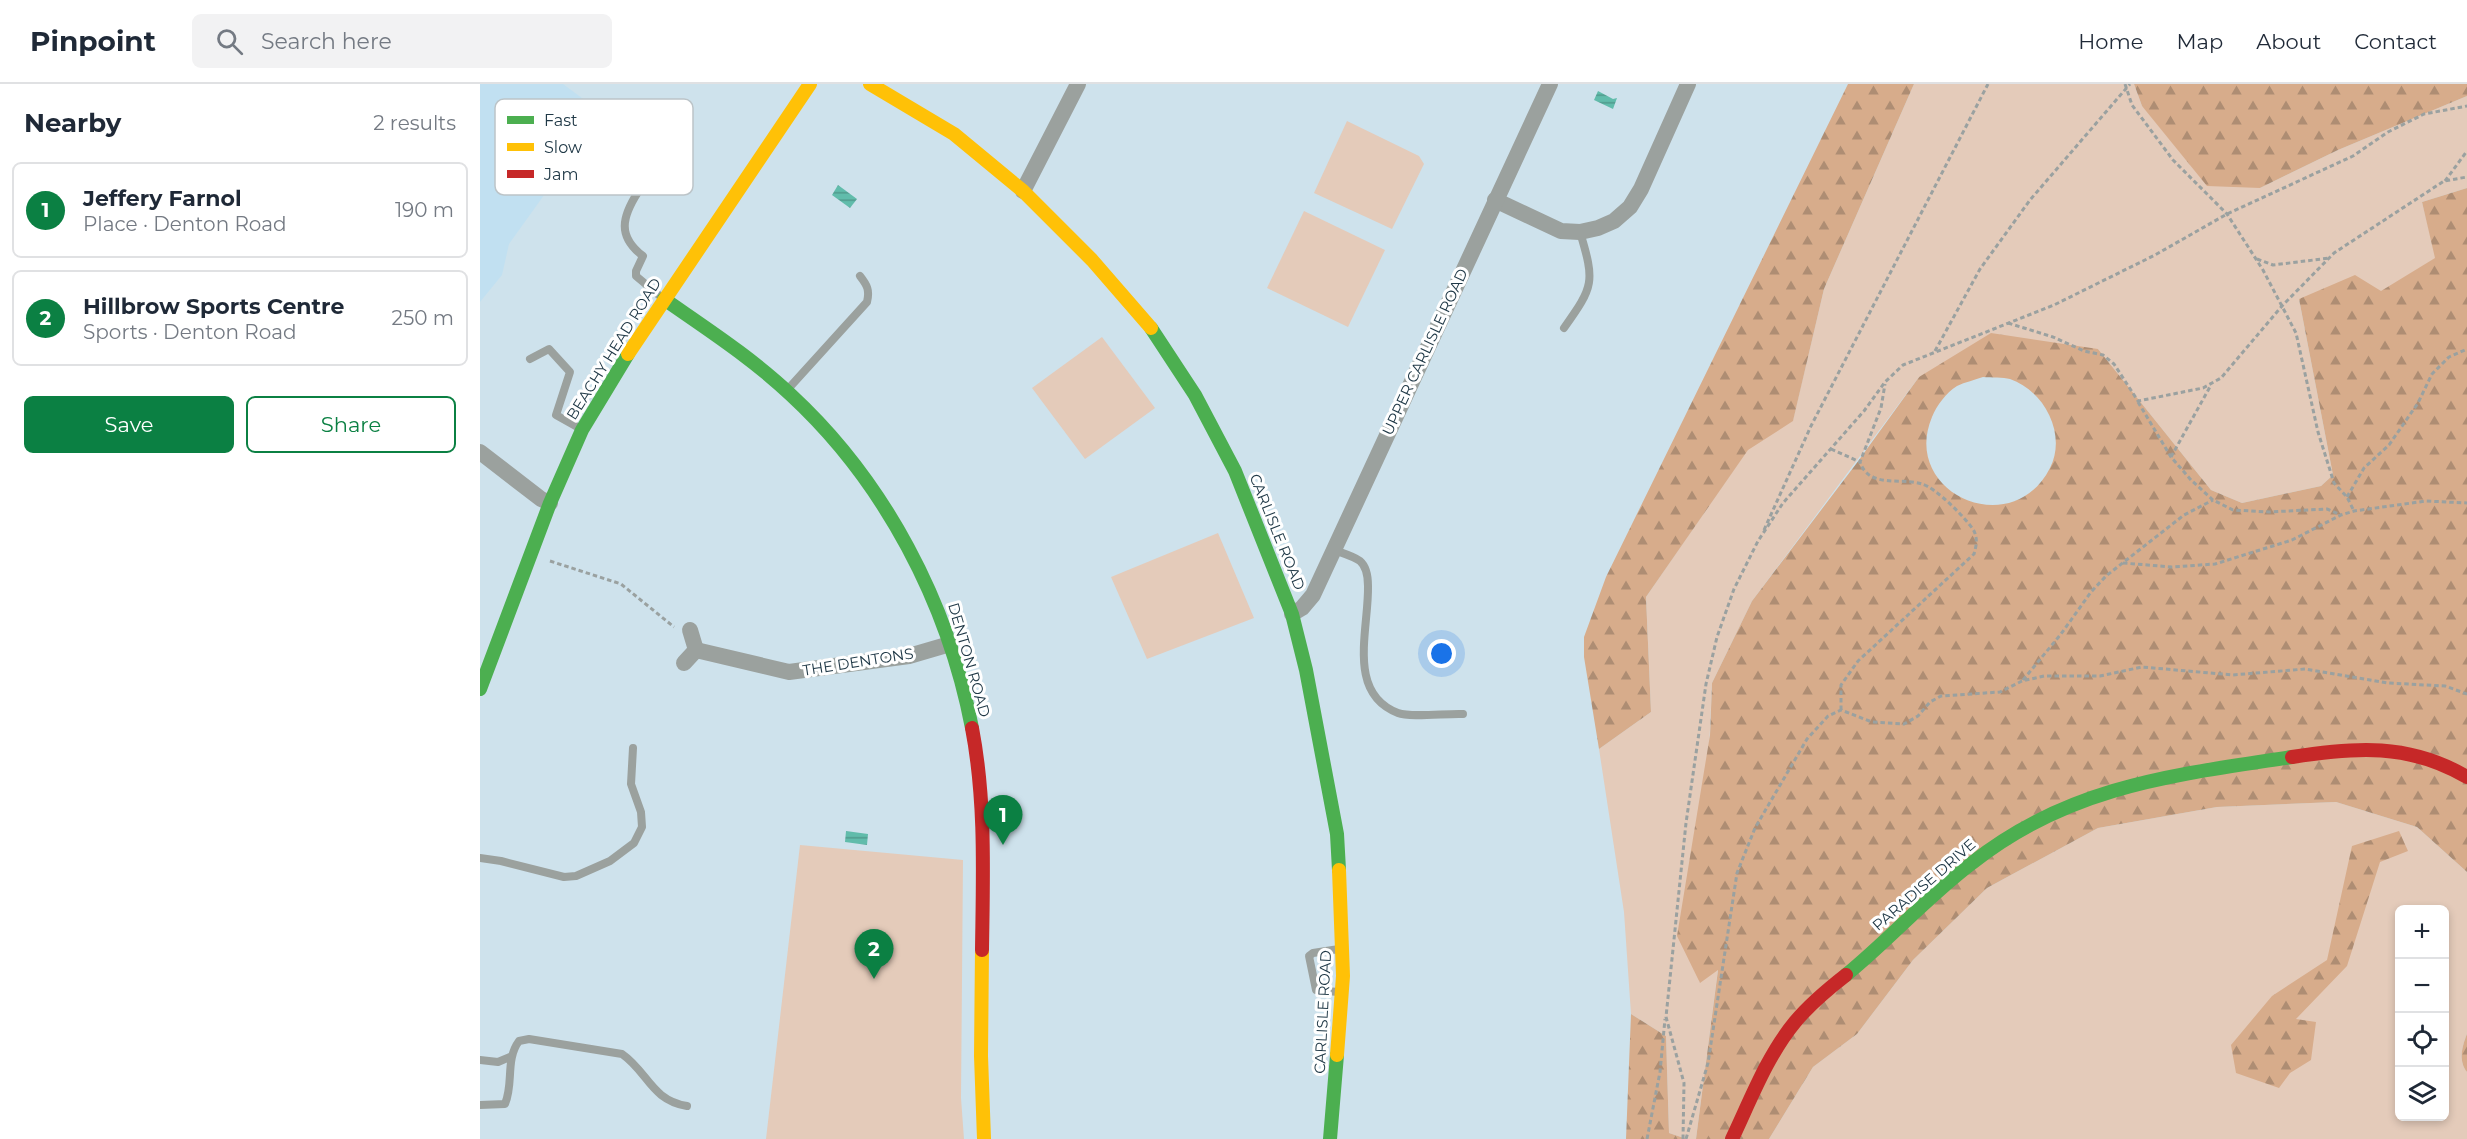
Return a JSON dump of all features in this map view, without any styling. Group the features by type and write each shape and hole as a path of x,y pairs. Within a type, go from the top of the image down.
{"street":[{"name":"BEACHY HEAD ROAD","path":"480,689 550,503 582,430 602,394 664,299 810,84"},
{"name":"CARLISLE ROAD","path":"870,84 954,134 1023,192 1092,260 1150,326 1195,395 1235,471 1292,614 1306,670 1337,834 1343,949 1342,992 1330,1139"},
{"path":"1023,192 1078,84"},
{"name":"UPPER CARLISLE ROAD","path":"1292,614 1302,608 1313,595 1550,84"},
{"path":"1495,200 1561,231 1580,232 1614,221 1630,207 1641,189 1688,84"},
{"name":"DENTON ROAD","path":"664,299 736,349 786,391 834,441 894,523 919,564 950,644 963,688 975,744 982,806 980,1084 984,1139"},
{"path":"480,452 541,499 550,503"},
{"path":"684,663 696,650 690,630"},
{"name":"THE DENTONS","path":"696,650 789,672 909,656 950,644"},
{"name":"PARADISE DRIVE","path":"1732,1139 1773,1055 1801,1015 1970,863 2007,837 2051,815 2105,794 2157,778 2279,759 2363,750 2405,752 2434,761 2467,777"}],"lane":[{"path":"636,195 628,212 624,232 633,248 643,256 636,276 664,299"},
{"path":"1564,328 1583,301 1591,284 1589,261 1580,232"},
{"path":"786,391 867,302 869,294 867,285 860,276"},
{"path":"530,359 549,349 570,372 556,415 582,430"},
{"path":"1334,550 1361,561 1368,574 1368,610 1363,665 1368,689 1379,703 1400,714 1463,714"},
{"path":"480,858 564,877 576,876 610,861 634,843 642,827 642,812 631,784 633,748"},
{"path":"1342,992 1316,990 1309,956 1313,952 1343,949"},
{"path":"480,1105 505,1104 508,1096 510,1057 519,1041 530,1039 622,1054 631,1060 662,1098 687,1106"},
{"path":"480,1060 498,1062 510,1057"}],"path":[{"path":"1647,1139 1660,1072 1686,823 1706,684 1720,627 1734,589 1811,426 1988,84"},
{"path":"1934,353 1986,260 2030,200 2130,84"},
{"path":"2126,86 2132,105 2172,160 2227,214 2256,259 2282,306 2296,333 2318,432 2334,483 2347,497 2354,511"},
{"path":"1758,542 1783,503 1864,411 1885,382 1903,365 2054,305 2145,260 2227,214 2353,156 2388,132 2424,114 2467,106"},
{"path":"2138,401 2203,388 2222,378 2282,306 2330,258 2444,182 2467,151"},
{"path":"2444,182 2467,177"},
{"path":"2256,259 2273,265 2330,258"},
{"path":"2008,323 2053,337 2085,351 2103,355 2115,364 2171,457 2213,500 2233,510 2278,512 2327,509 2341,515"},
{"path":"2347,497 2364,468 2389,445 2418,403 2432,374 2449,357 2467,349"},
{"path":"1842,710 1842,685 1858,661 1974,554 1977,544 1974,532 1946,501 1925,484 1877,480 1863,471 1860,462 1881,408 1885,382"},
{"path":"2171,457 2212,383"},
{"path":"1831,449 1860,462"},
{"path":"2022,681 2061,634 2091,592 2123,563 2184,515 2213,500"},
{"path":"2123,563 2171,567 2215,564 2292,540 2341,515 2354,511 2426,501 2467,503"},
{"path":"530,555 621,584 679,631 690,630"},
{"path":"1685,1139 1708,1063 1737,873 1755,828 1807,739 1828,716 1842,710 1872,722 1904,724 1918,716 1930,702 1941,696 2000,692 2022,681 2044,676 2100,676 2142,668 2233,675 2306,669 2388,683 2445,686 2467,694"},
{"path":"1666,1017 1684,1083 1685,1139"}],"shaded area":[{"path":"480,84 563,84 583,99 495,99 495,195 544,195 509,244 502,275 480,302"},
{"path":"1914,84 2134,84 2142,106 2260,188 2338,150 2467,96 2467,188 2422,202 2436,258 2381,292 2299,299 2333,475 2321,486 2242,503 2211,490 2098,349 1919,377 1752,601 1712,683 1699,982 1718,969 1696,1139 1687,1139 1669,1133 1666,1036 1631,1014 1624,912 1599,749 1651,712 1646,597 1748,449 1793,420 1824,289"},
{"path":"1598,91 1613,99 1617,98 1613,109 1594,100"},
{"path":"1347,121 1419,156 1424,164 1392,229 1314,193"},
{"path":"838,185 857,199 850,208 832,195"},
{"path":"1304,211 1385,250 1348,327 1267,288"},
{"path":"1102,337 1155,408 1085,459 1032,388"},
{"path":"1218,533 1254,618 1147,659 1111,577"},
{"path":"2336,802 2417,827 2467,872 2467,1034 2462,1048 2462,1063 2467,1072 2467,1139 1769,1139 1813,1067 1857,1034 1913,960 1987,888 2098,828 2217,807"},
{"path":"846,831 868,834 867,845 845,842"},
{"path":"800,845 963,860 961,1098 964,1139 766,1139"}],"green space":[{"path":"1848,84 1914,84 1824,289 1793,421 1748,450 1646,597 1651,712 1599,749 1584,657 1584,637 1606,577"},
{"path":"2134,84 2467,84 2467,96 2338,150 2260,188 2207,186 2142,106"},
{"path":"2467,188 2467,872 2417,827 2336,802 2217,807 2098,828 1987,888 1913,960 1857,1034 1813,1067 1769,1139 1696,1139 1718,970 1700,983 1677,936 1710,735 1712,683 1752,601 1919,377 1991,333 2098,349 2211,490 2242,503 2321,486 2333,475 2299,299 2355,275 2381,291 2435,258 2422,202","holes":["1983,377 2010,379 2033,393 2043,404 2054,429 2055,455 2050,468 2033,490 2011,502 1988,505 1965,499 1945,486 1932,468 1926,444 1932,417 1939,404 1953,389"]},
{"path":"2399,831 2408,851 2380,862 2347,966 2296,1019 2316,1022 2311,1060 2290,1073 2279,1088 2236,1073 2231,1045 2272,996 2327,960 2352,846"},
{"path":"1631,1014 1666,1036 1669,1133 1687,1139 1626,1139"},
{"path":"2467,1034 2467,1072 2462,1063 2462,1048"}],"traffic: fast":[{"path":"664,299 729,344 776,381 825,429 856,466 908,547 929,591 947,635 972,728"},
{"path":"1151,328 1195,395 1235,471 1292,614 1306,670 1337,834 1339,870"},
{"path":"480,689 550,503 582,430 628,354"},
{"path":"1846,975 1972,863 2009,837 2046,816 2085,800 2164,778 2292,757"},
{"path":"1330,1139 1337,1055"}],"traffic: slow":[{"path":"628,354 810,84"},
{"path":"870,84 954,134 1023,191 1092,260 1151,328"},
{"path":"1337,1055 1343,976 1339,870"},
{"path":"982,950 981,1056 984,1139"}],"traffic: jam":[{"path":"972,728 982,811 982,950"},
{"path":"2292,757 2338,751 2381,750 2424,758 2467,777"},
{"path":"1732,1139 1760,1078 1785,1035 1807,1009 1846,975"}],"place":[{"name":"Jeffery Farnol","path":"1003,845"},
{"name":"Hillbrow Sports Centre","path":"874,979"}]}
